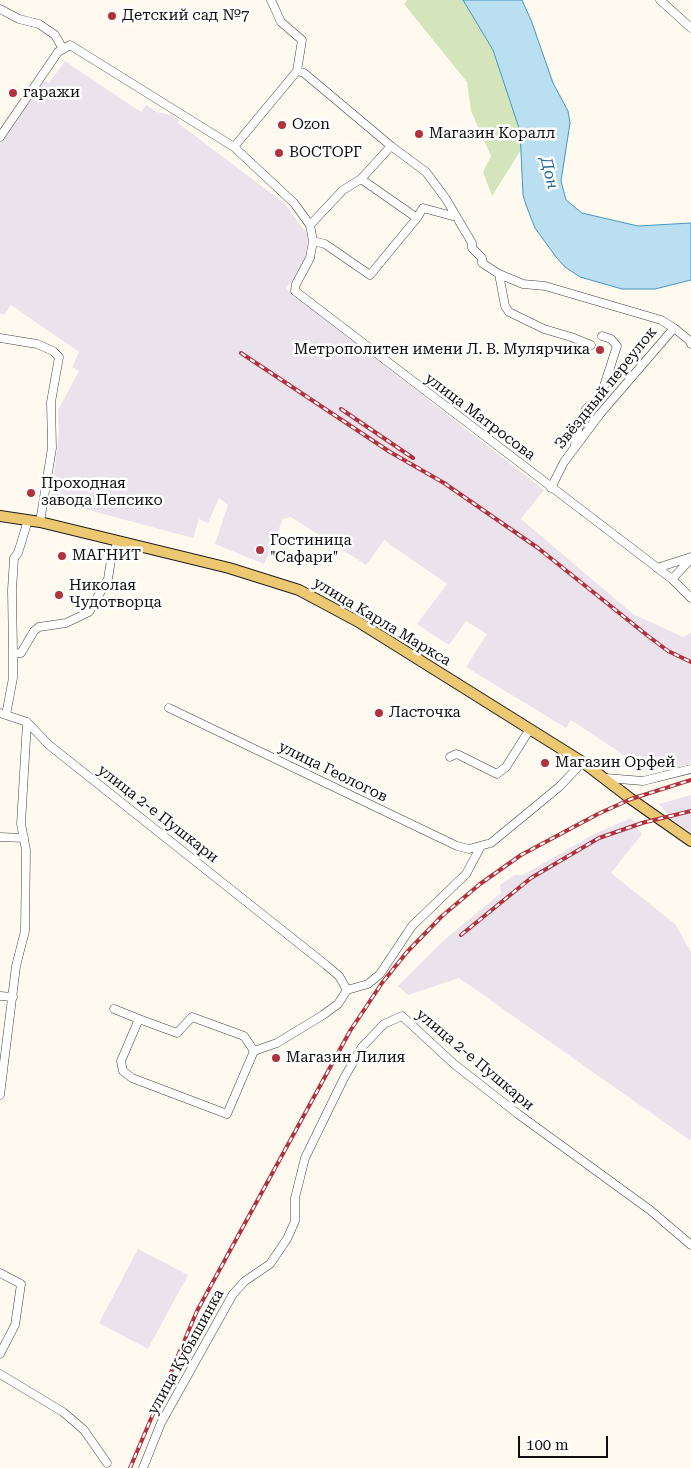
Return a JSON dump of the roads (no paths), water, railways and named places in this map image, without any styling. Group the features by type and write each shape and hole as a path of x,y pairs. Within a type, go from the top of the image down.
{"main road":[{"name":"улица Карла Маркса","path":"0,516 40,522 237,570 299,590 357,621 583,762 691,840"}],"street":[{"path":"234,146 297,71 302,40 281,22 271,0"},
{"path":"660,0 691,28"},
{"path":"0,9 20,19 40,24 55,34 63,49"},
{"path":"0,137 58,52 70,45 234,146 294,203 310,226 313,241 324,244 370,275 423,208 456,217"},
{"path":"297,71 304,73 391,146 426,172 472,243 472,248 482,258 482,262 499,274 523,284 544,286 661,320 674,328"},
{"path":"310,226 343,190 361,179 391,146"},
{"path":"361,179 417,218"},
{"name":"улица Матросова","path":"313,241 310,258 296,284 296,291 657,568 691,598"},
{"path":"499,274 505,306 509,312 544,329 571,337 591,346"},
{"name":"Звёздный переулок","path":"551,488 564,462 575,446 674,328 690,340 691,344"},
{"path":"575,446 578,430 586,409 598,398 604,386 617,346 611,339 602,336"},
{"path":"0,338 37,344 53,351 59,357 51,402 52,448 40,522"},
{"path":"596,419 605,391 604,386"},
{"path":"0,1095 16,966 25,931 24,838 21,824 23,721 3,714 13,678 12,590 14,558 18,553 28,520"},
{"path":"13,654 21,653 39,627 66,623 89,612 108,579 111,560 118,541"},
{"path":"657,568 691,558"},
{"path":"672,580 691,558"},
{"name":"улица Геологов","path":"169,708 457,846 469,849 486,844"},
{"name":"улица 2-е Пушкари","path":"23,721 49,745 326,965 339,976 347,990"},
{"path":"450,758 456,754 459,755 497,774 506,767 530,729"},
{"path":"138,1019 121,1061 122,1071 132,1078 227,1114 254,1051 277,1043 323,1015 338,1004 347,990 368,984 380,974 412,926 466,874 486,844 559,787 583,762"},
{"path":"606,778 643,780 691,769"},
{"path":"0,837 24,838"},
{"path":"0,996 13,997"},
{"path":"114,1009 177,1033 192,1017 244,1036 254,1051"},
{"name":"улица 2-е Пушкари","path":"270,1264 287,1239 295,1221 295,1198 305,1158 344,1078 362,1047 384,1024 402,1016 454,1064 518,1114 650,1210 691,1245"},
{"name":"улица Кубышинка","path":"143,1468 161,1423 233,1294 245,1281 270,1264"},
{"path":"0,1273 21,1284 14,1325 0,1354"},
{"path":"0,1374 63,1412 84,1430 106,1463"}],"water":[{"name":"Дон","path":"463,0 522,0 553,83 568,111 570,123 561,181 566,200 582,213 638,226 691,223 691,280 655,289 622,289 580,277 565,267 556,257 535,228 526,205 523,195 520,131 493,50"}],"railway":[{"path":"241,353 390,452 444,483 538,548 668,651 691,662"},
{"path":"341,409 413,458"},
{"path":"130,1468 197,1311 350,1031 382,983 407,952 442,916 480,884 521,855 598,814 631,799 691,780"},
{"path":"461,935 531,878 599,838 642,823 691,811"}],"place":[{"name":"Детский сад №7","path":"112,16"},
{"name":"гаражи","path":"13,93"},
{"name":"Ozon","path":"282,125"},
{"name":"Магазин Коралл","path":"419,134"},
{"name":"ВОСТОРГ","path":"279,153"},
{"name":"Метрополитен имени Л. В. Мулярчика","path":"600,350"},
{"name":"Проходная завода Пепсико","path":"31,493"},
{"name":"Гостиница \"Сафари\"","path":"260,550"},
{"name":"МАГНИТ","path":"62,556"},
{"name":"Николая Чудотворца","path":"59,595"},
{"name":"Ласточка","path":"379,713"},
{"name":"Магазин Орфей","path":"545,763"},
{"name":"Магазин Лилия","path":"276,1058"}]}
